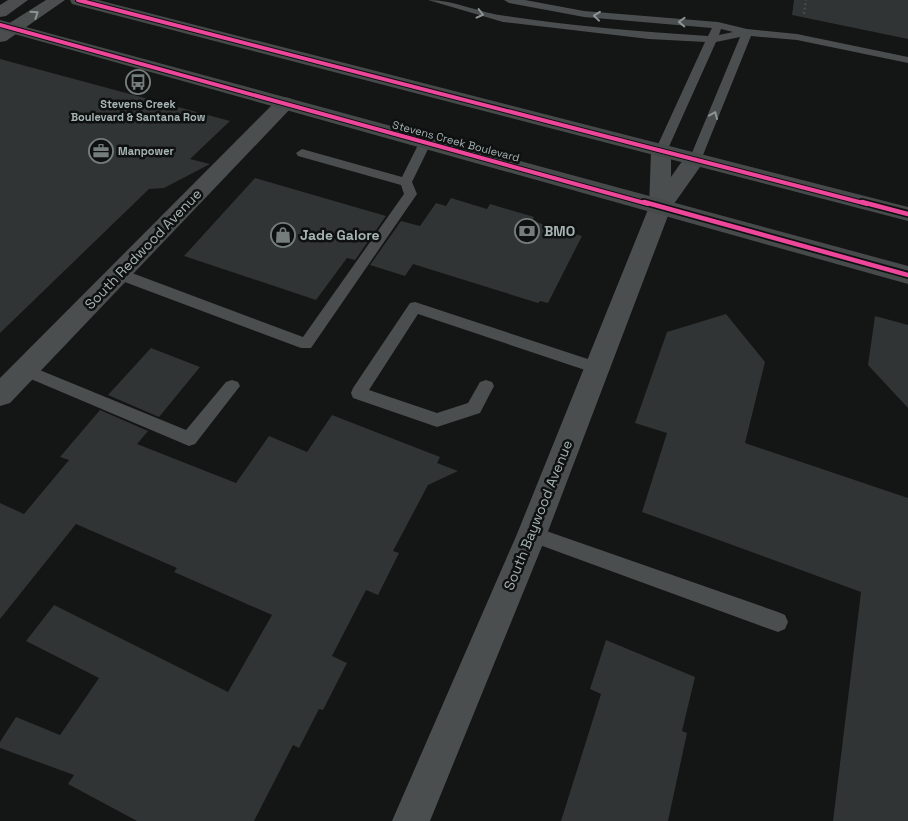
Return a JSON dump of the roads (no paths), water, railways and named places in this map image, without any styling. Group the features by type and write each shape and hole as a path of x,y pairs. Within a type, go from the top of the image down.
{"main road":[{"path":"78,0 908,214"},
{"name":"Stevens Creek Boulevard","path":"5,30 285,103 908,275"}],"street":[{"path":"0,12 20,0"},
{"path":"5,30 57,0"},
{"name":"South Redwood Avenue","path":"0,395 285,103"},
{"name":"South Baywood Avenue","path":"660,208 661,151"},
{"name":"South Baywood Avenue","path":"411,821 532,534 660,208 695,160"}],"lane":[{"path":"433,0 503,19 649,36 713,38 747,32"},
{"path":"508,0 584,14 718,25 747,32 796,37 908,60"},
{"path":"661,151 718,25"},
{"path":"695,160 747,32"},
{"path":"119,274 306,344 411,194 406,182 426,143"},
{"path":"302,153 406,182"},
{"path":"486,386 474,408 437,420 359,393 415,307 597,368"},
{"path":"25,370 189,439 232,386"},
{"path":"532,534 778,622"}],"place":[{"name":"Stevens Creek Boulevard & Santana Row","path":"138,82"},
{"name":"Manpower","path":"101,151"},
{"name":"BMO","path":"527,231"},
{"name":"Jade Galore","path":"283,235"}]}
